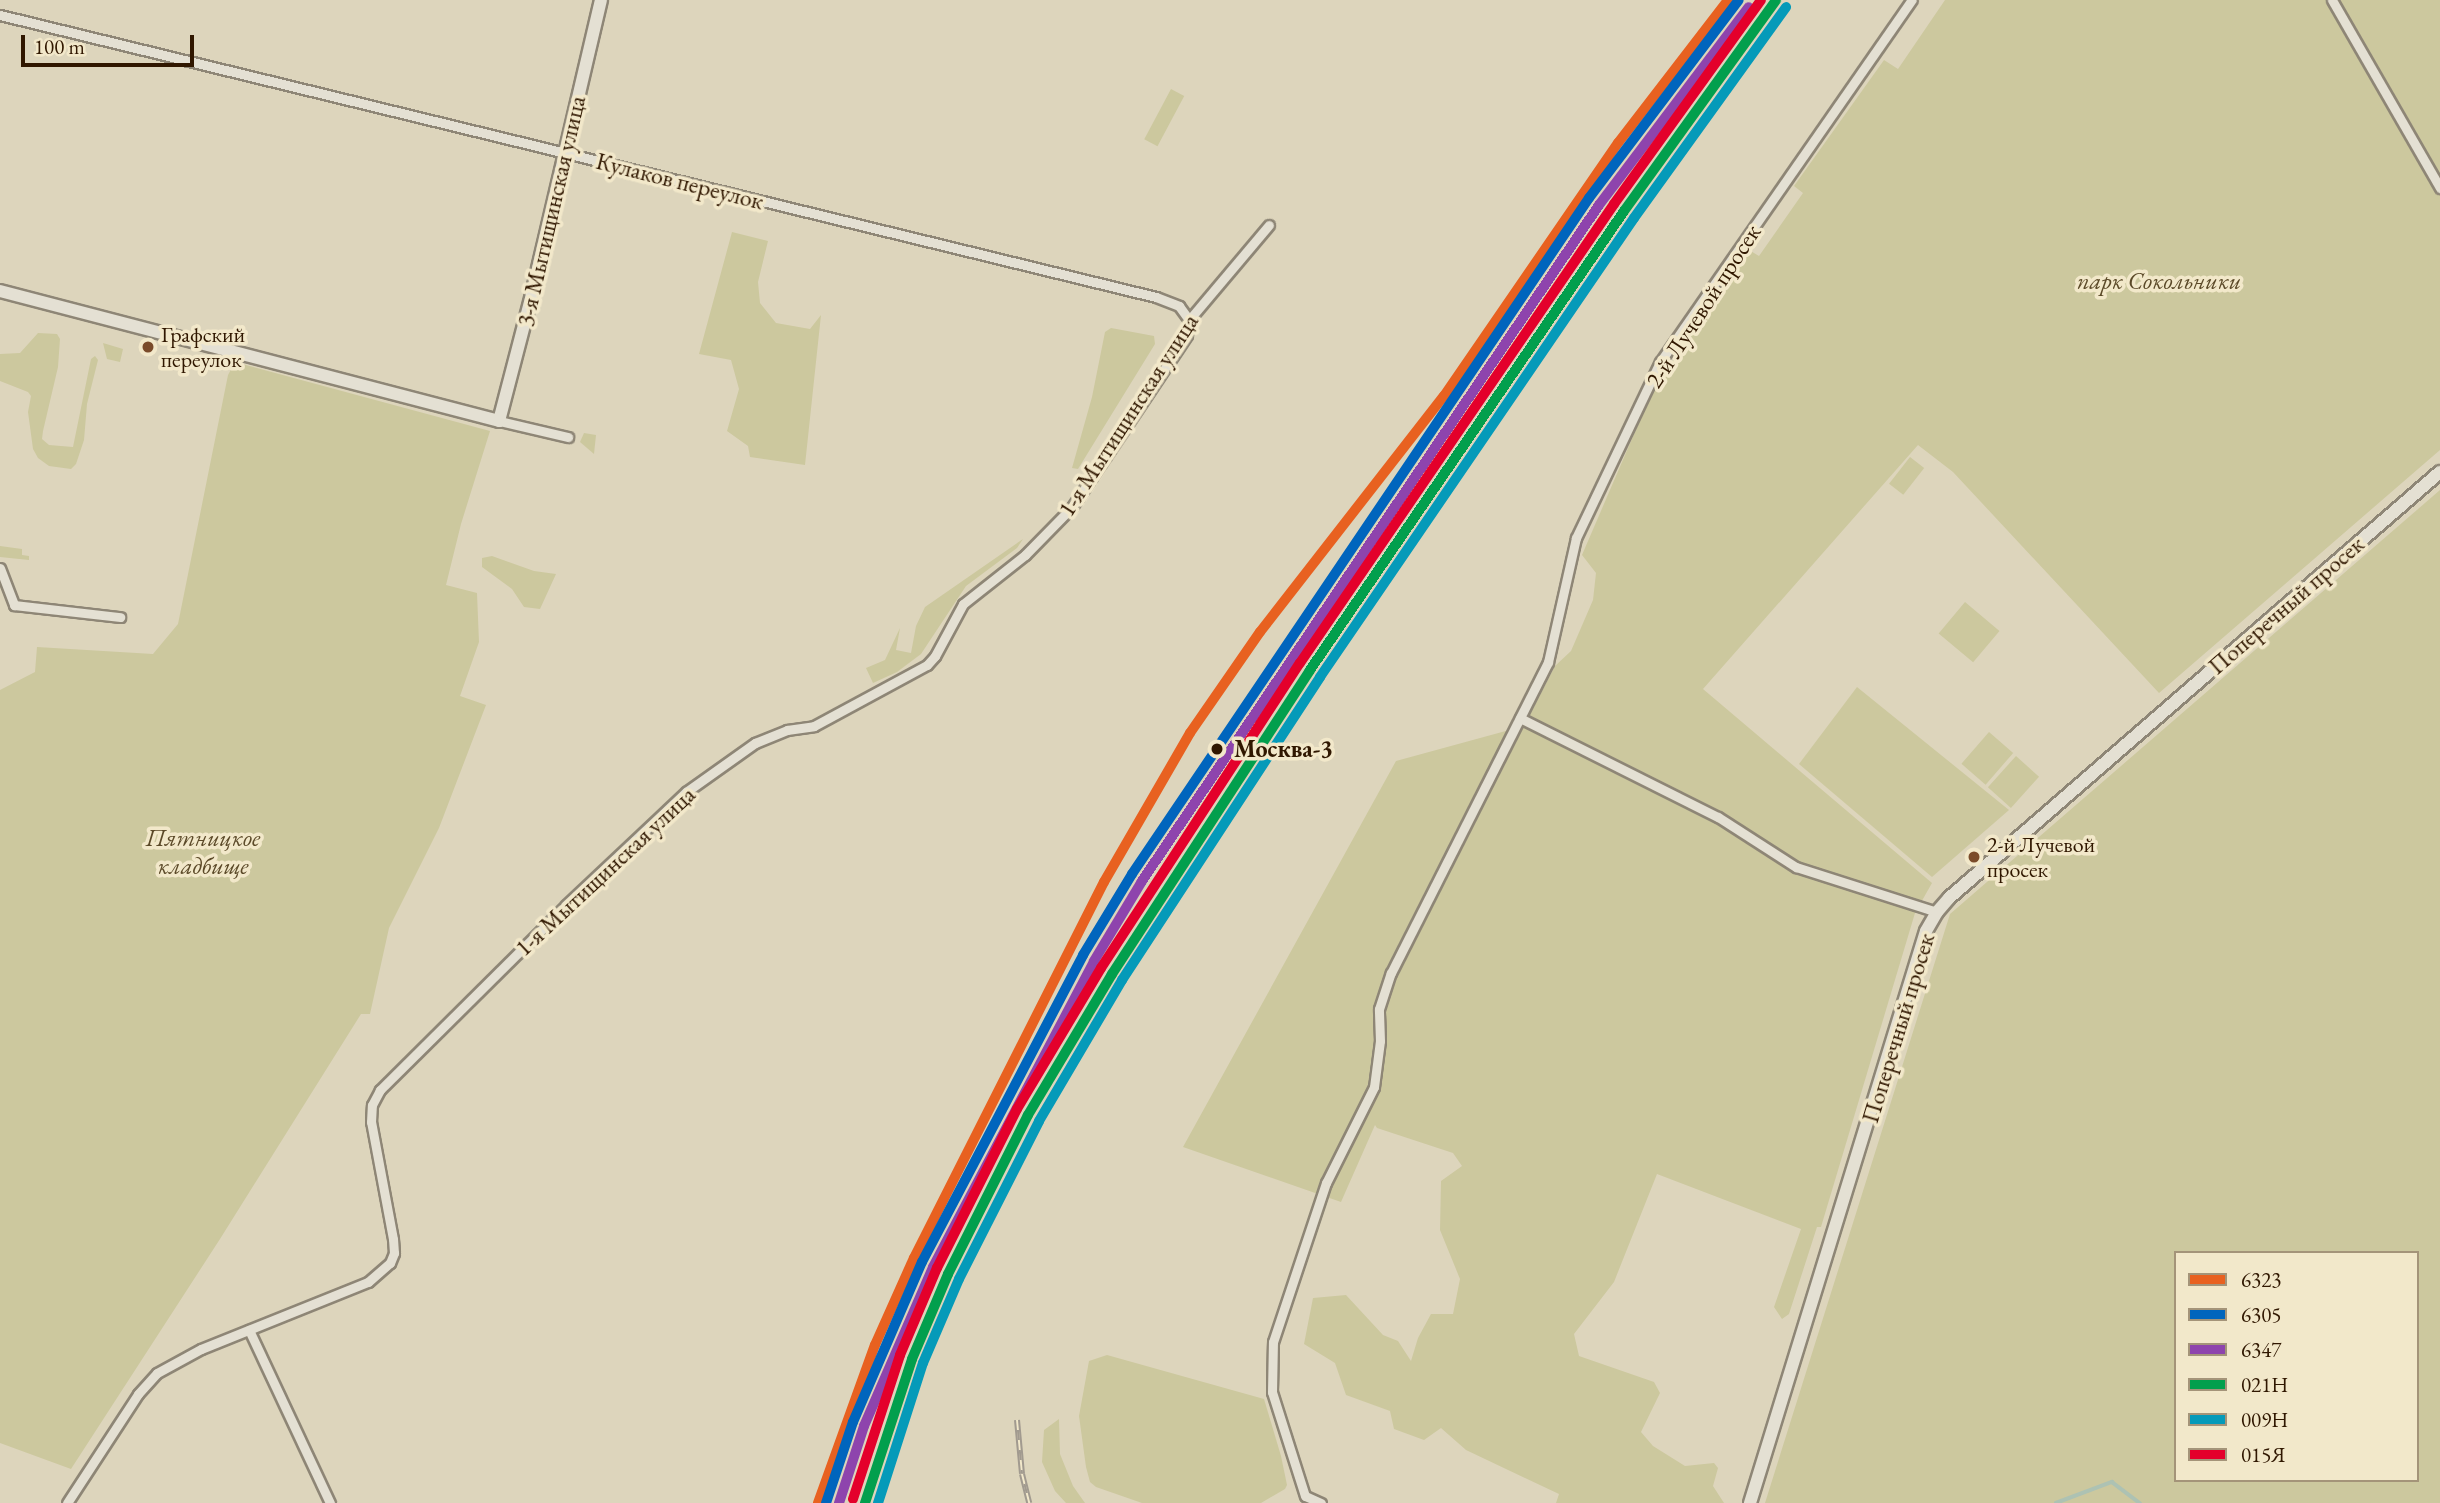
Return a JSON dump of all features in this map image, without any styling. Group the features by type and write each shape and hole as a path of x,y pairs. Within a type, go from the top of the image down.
{"street":[{"name":"3-я Мытищинская улица","path":"499,421 601,0"},
{"name":"2-й Лучевой просек","path":"1321,1503 1305,1496 1272,1392 1273,1342 1326,1183 1374,1087 1380,1041 1379,1009 1391,973 1548,662 1576,538 1660,362 1912,0"},
{"path":"2332,0 2440,188"},
{"name":"Кулаков переулок","path":"0,15 1156,297 1179,306 1189,320"},
{"name":"1-я Мытищинская улица","path":"67,1503 138,1394 158,1373 201,1349 368,1282 390,1264 394,1252 393,1239 371,1122 372,1105 380,1090 566,905 687,792 755,743 787,730 814,726 927,665 935,656 963,604 1025,555 1072,507 1187,335 1189,320 1269,225"},
{"path":"0,291 568,437"},
{"name":"Поперечный просек","path":"1750,1503 1926,931 1937,912 1949,898 2440,472"},
{"path":"0,568 7,580 14,605 120,617"},
{"path":"1520,718 1718,817 1796,867 1937,912"},
{"path":"249,1330 330,1503"}],"green space":[{"name":"парк Сокольники","path":"1945,0 2440,0 2440,450 2159,693 1953,472 1918,445 1703,689 1932,883 1915,913 1821,1227 1817,1227 1789,1314 1782,1319 1774,1307 1801,1229 1657,1174 1614,1282 1574,1334 1579,1356 1654,1382 1660,1393 1641,1432 1653,1446 1685,1466 1714,1463 1718,1468 1713,1486 1724,1503 1556,1503 1559,1494 1466,1450 1441,1428 1424,1440 1394,1429 1390,1411 1346,1395 1335,1363 1304,1344 1313,1298 1346,1295 1383,1335 1398,1341 1411,1361 1418,1338 1431,1314 1453,1314 1460,1279 1440,1230 1441,1181 1462,1166 1453,1153 1377,1128 1375,1125 1341,1202 1183,1147 1396,761 1524,726 1555,666 1571,651 1593,600 1596,573 1582,555 1653,390 1749,250 1759,256 1803,193 1794,186 1884,60 1898,69"},
{"path":"1171,89 1184,96 1157,146 1144,139"},
{"path":"732,232 768,241 758,282 760,303 776,323 810,329 821,315 805,465 750,457 748,446 727,431 739,389 731,360 699,354"},
{"path":"1111,328 1154,336 1155,344 1078,469 1072,468 1092,397 1105,332"},
{"path":"38,333 57,334 60,339 58,367 42,439 49,445 73,447 91,359 95,356 98,360 87,404 84,440 76,464 71,469 49,466 38,458 33,449 28,412 31,396 28,392 0,381 0,354 20,353"},
{"path":"103,343 123,349 120,362 107,359"},
{"name":"Пятницкое кладбище","path":"235,362 490,431 461,524 446,585 477,593 479,642 460,696 486,705 439,828 389,928 370,1014 361,1014 71,1469 0,1443 0,690 35,672 37,647 153,654 178,624 228,375"},
{"path":"584,433 596,435 594,454 580,442"},
{"path":"1910,457 1924,468 1903,495 1889,484"},
{"path":"2440,490 2440,1503 1765,1503 1950,914"},
{"path":"1023,539 1017,548 966,586 921,654 897,672 873,683 866,668 885,660 900,628 896,650 911,653 916,626 925,607"},
{"path":"0,546 22,549 22,555 29,556 29,560 0,557"},
{"path":"492,556 534,571 556,574 540,609 524,607 512,589 482,567 482,558"},
{"path":"1965,602 1999,631 1973,662 1939,633"},
{"path":"1857,687 2009,810 1932,877 1799,764"},
{"path":"1989,732 2013,753 1986,785 1961,764"},
{"path":"2016,756 2039,777 2011,808 1988,787"},
{"path":"1107,1355 1264,1399 1281,1456 1287,1485 1285,1489 1261,1503 1142,1503 1096,1487 1090,1482 1086,1467 1079,1416 1089,1361"},
{"path":"1059,1419 1060,1454 1073,1486 1085,1503 1066,1503 1055,1491 1042,1462 1044,1430"}],"waterway":[{"path":"2056,1503 2112,1482 2140,1503"}],"railway":[{"path":"1017,1420 1022,1474 1029,1503"}],"transit line":[{"name":"6323","path":"818,1503 875,1345 914,1258 1104,882 1190,733 1260,632 1444,396 1618,143 1728,0"},
{"name":"6305","path":"826,1503 853,1422 922,1262 1083,955 1132,874 1589,198 1739,0"},
{"name":"015Я","path":"853,1499 900,1355 937,1268 1017,1109 1101,968 1300,663 1614,204 1761,0"},
{"name":"021Н","path":"865,1503 912,1359 948,1274 1028,1115 1112,974 1310,670 1624,211 1776,0"},
{"name":"6347","path":"839,1503 864,1426 933,1267 1094,961 1142,881 1599,205 1749,7"},
{"name":"009Н","path":"878,1503 923,1363 959,1279 1039,1121 1122,980 1320,677 1634,218 1786,7"}],"place":[{"name":"Графский переулок","path":"148,347"},
{"name":"Москва-3","path":"1217,749"},
{"name":"2-й Лучевой просек","path":"1974,857"}]}
